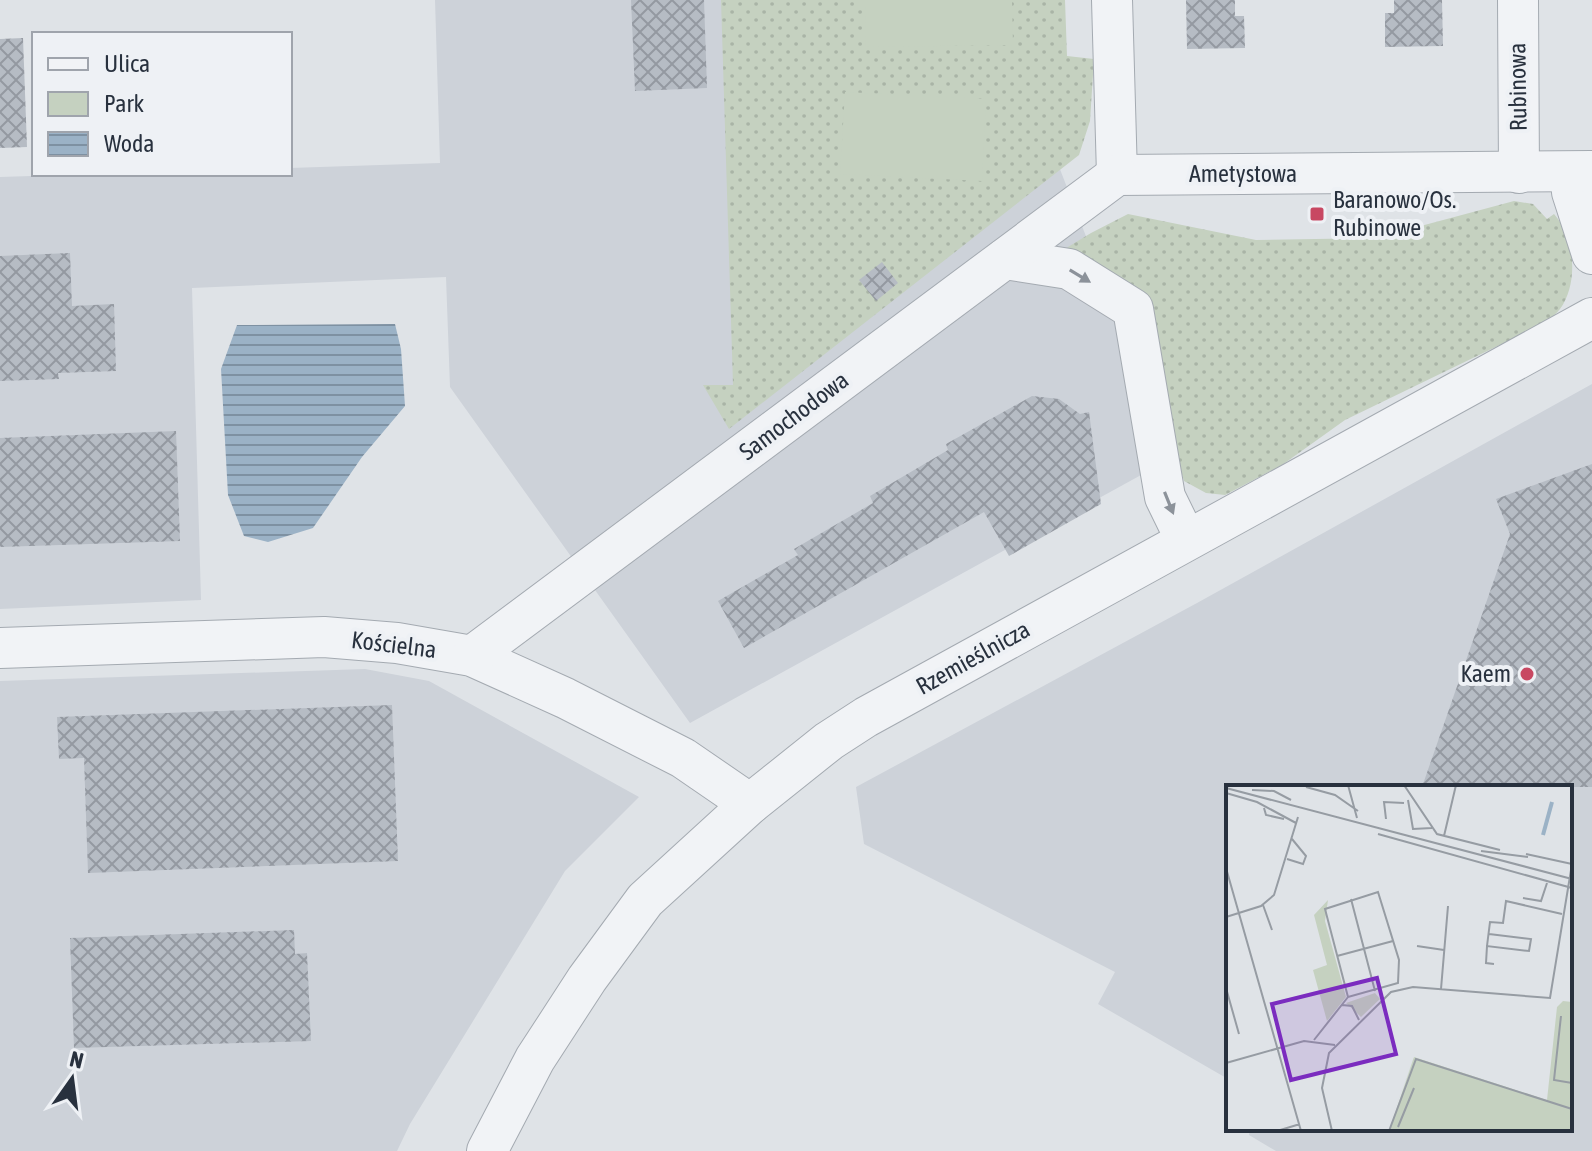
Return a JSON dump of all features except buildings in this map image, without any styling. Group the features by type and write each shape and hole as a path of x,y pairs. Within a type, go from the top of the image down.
{"street":[{"path":"1112,0 1117,175"},
{"name":"Rubinowa","path":"1518,0 1519,173"},
{"path":"1581,171 1572,192 1592,254"},
{"name":"Ametystowa","path":"1117,175 1581,171"},
{"name":"Samochodowa","path":"472,656 1117,175"},
{"path":"1005,259 1069,269 1133,309 1165,497 1186,540"},
{"name":"Rzemieślnicza","path":"487,1151 535,1059 587,979 645,900 750,804 829,741 866,717 1592,318"},
{"name":"Kościelna","path":"0,648 324,637 397,643 472,656 565,698 683,758 750,804"}],"shaded area":[{"path":"435,0 1053,0 1056,159 1172,458 690,723 450,387 446,277 192,288 201,600 0,609 0,177 292,176 292,168 440,163"},
{"path":"1592,384 1592,1151 1276,1151 1249,1135 1250,1131 1572,1131 1572,785 1226,785 1226,1078 1098,1004 1115,972 864,844 856,787"},
{"path":"365,669 429,681 639,797 565,871 410,1124 397,1151 0,1151 0,681"}],"green space":[{"path":"721,0 1065,0 1067,56 1094,59 1090,121 1079,155 729,429 703,385 733,385"},
{"path":"865,0 1012,0 1013,45 866,47"},
{"path":"845,92 986,99 982,181 840,174"},
{"path":"1514,201 1533,204 1547,219 1554,214 1566,235 1572,274 1560,309 1547,322 1345,420 1282,465 1225,495 1206,493 1184,481 1168,427 1150,318 1063,250 1128,214 1256,240 1376,238"}],"water":[{"path":"395,324 401,349 405,406 362,457 313,528 268,542 244,536 228,495 221,369 237,325"}],"place":[{"name":"Baranowo/Os. Rubinowe","path":"1317,214"},
{"name":"Kaem","path":"1527,674"}]}
